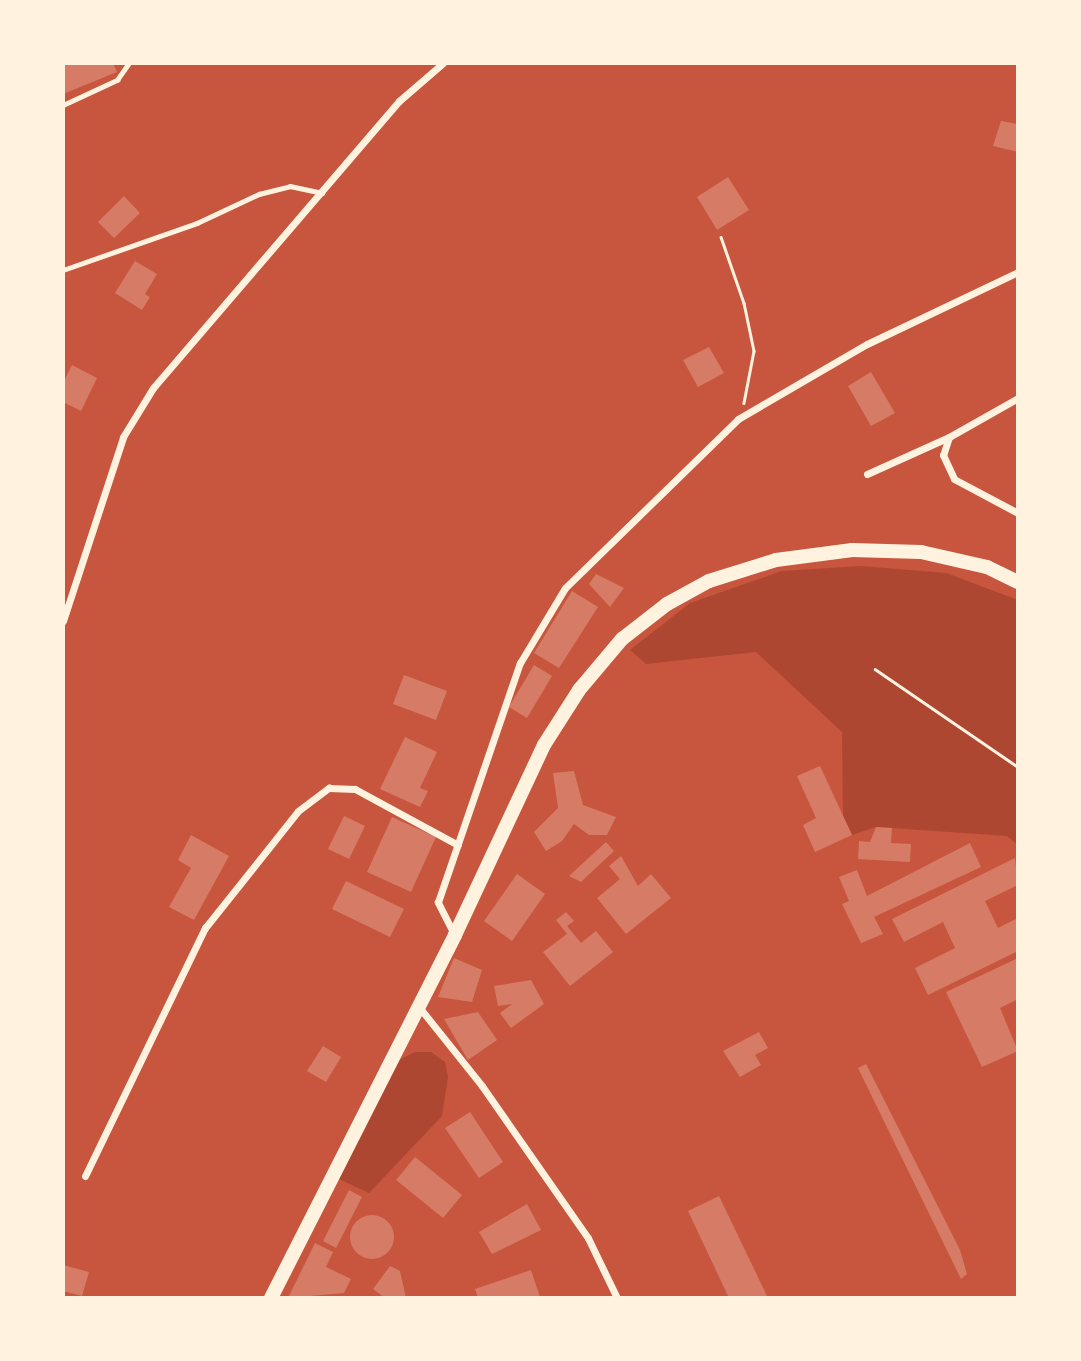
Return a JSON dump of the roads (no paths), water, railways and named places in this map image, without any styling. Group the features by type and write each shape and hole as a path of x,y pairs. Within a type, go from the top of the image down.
{"main road":[{"path":"271,1298 455,935 544,745 579,690 622,639 667,604 709,581 776,560 852,550 921,552 988,567 1018,582"}],"street":[{"path":"63,621 123,437 147,397 399,101 443,63"},
{"path":"455,935 438,902 520,663 565,588 738,419 867,344 1018,272"},
{"path":"867,474 949,437 1018,398"},
{"path":"949,437 943,455 954,479 1018,513"},
{"path":"85,1175 205,928 298,811 329,788 355,789 458,845"},
{"path":"418,1007 482,1086 588,1238 614,1297"}],"lane":[{"path":"63,105 117,80 129,63"},
{"path":"63,270 197,223 260,194 290,186 323,193"}]}
